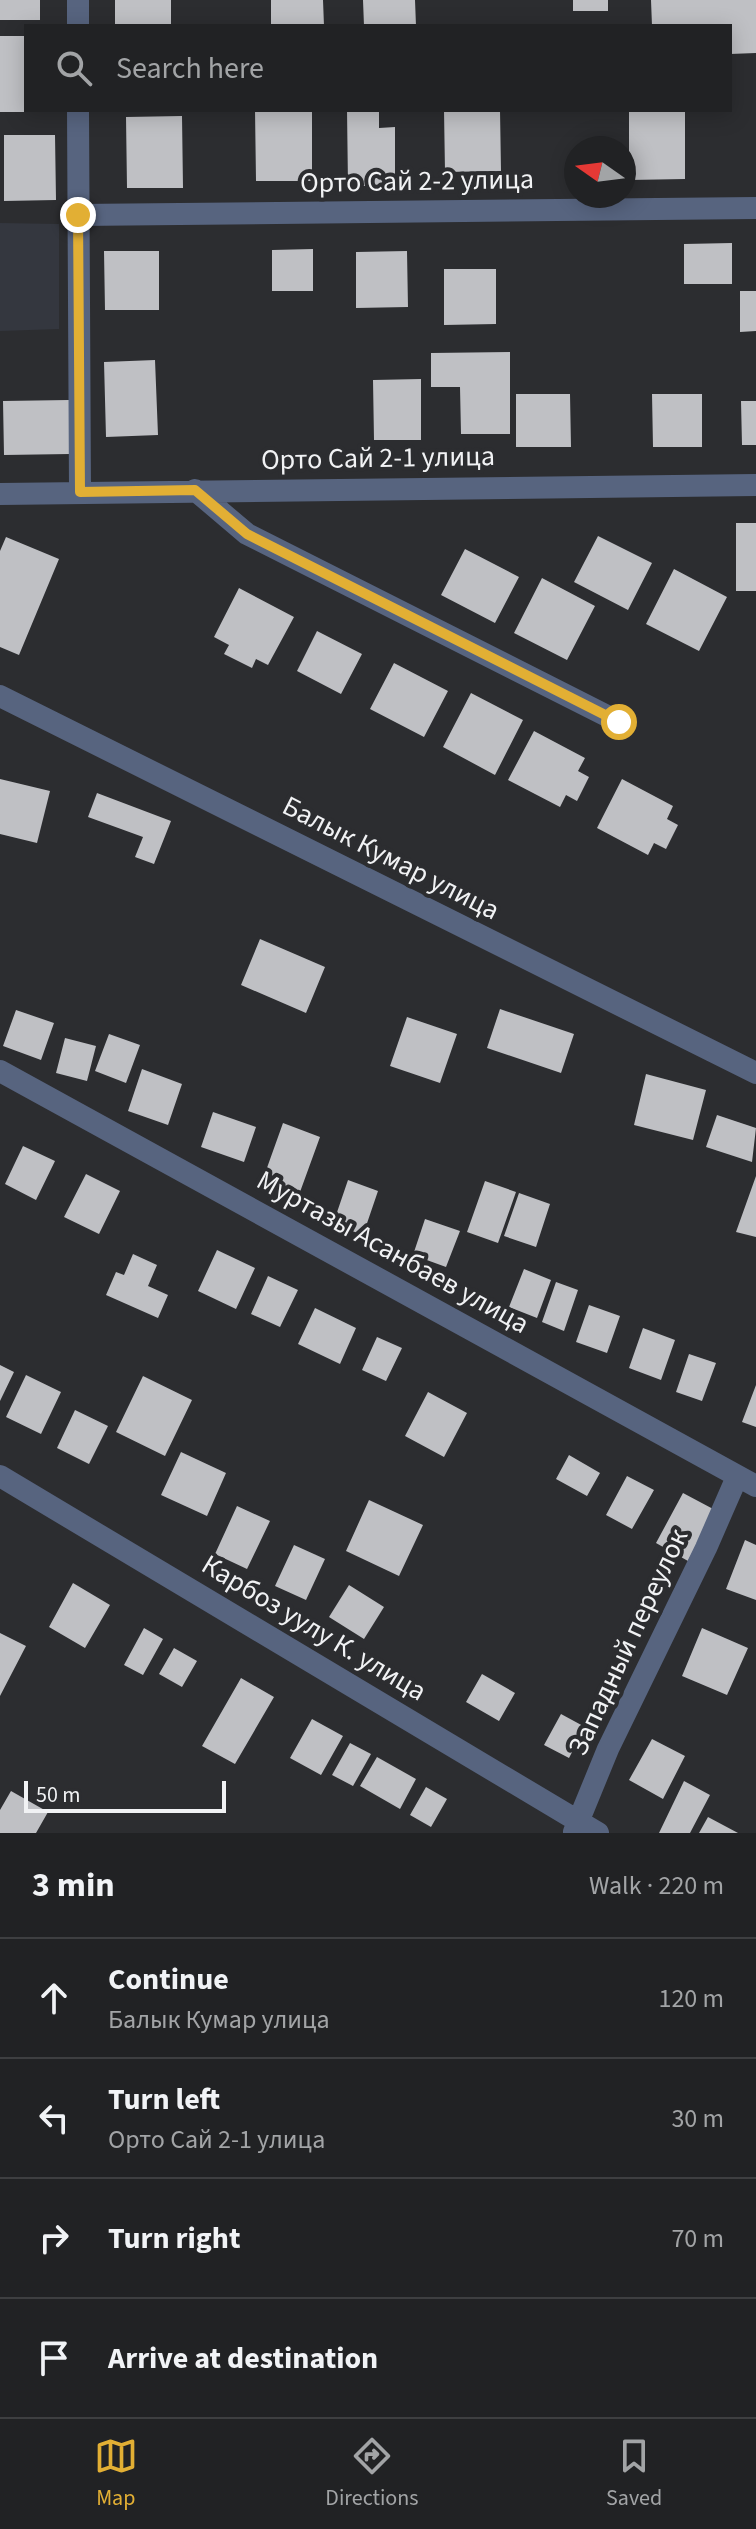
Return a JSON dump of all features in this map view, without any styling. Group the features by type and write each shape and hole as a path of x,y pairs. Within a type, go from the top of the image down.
{"street":[{"path":"78,0 78,24"},
{"path":"78,112 80,492"},
{"name":"Орто Сай 2-2 улица","path":"78,215 756,208"},
{"name":"Орто Сай 2-1 улица","path":"0,494 756,485"},
{"path":"195,490 247,534 619,722"},
{"name":"Балык Кумар улица","path":"0,696 756,1073"},
{"name":"Муртазы Асанбаев улица","path":"0,1071 746,1481"},
{"name":"Карбоз уулу К. улица","path":"1,1478 584,1829"},
{"name":"Западный переулок","path":"584,1829 608,1749 746,1481"}],"shaded area":[{"path":"0,223 59,224 59,329 0,331"}],"building":[{"path":"0,0 40,0 40,20 0,20"},
{"path":"115,0 171,0 171,24 115,24"},
{"path":"271,0 323,0 324,24 271,24"},
{"path":"363,0 415,0 416,24 364,24"},
{"path":"573,0 608,0 608,11 573,11"},
{"path":"651,0 756,0 756,53 732,54 732,24 652,24"},
{"path":"0,36 24,36 24,112 0,112"},
{"path":"255,112 312,112 312,181 256,181"},
{"path":"347,112 379,112 379,128 395,127 395,186 348,186"},
{"path":"444,112 500,112 501,171 445,172"},
{"path":"629,112 685,112 685,179 636,180 636,136 629,136"},
{"path":"182,116 183,188 127,188 126,117"},
{"path":"4,135 55,135 56,200 4,201"},
{"path":"732,243 732,284 684,284 684,244"},
{"path":"313,249 313,291 272,291 272,250"},
{"path":"104,251 159,251 159,310 105,310"},
{"path":"407,251 408,307 356,308 356,252"},
{"path":"444,269 496,269 496,324 444,325"},
{"path":"740,291 756,291 756,331 740,332"},
{"path":"510,352 510,434 461,434 460,387 431,387 431,353"},
{"path":"155,360 158,435 106,437 104,362"},
{"path":"421,379 421,440 374,440 373,380"},
{"path":"516,394 570,394 571,447 516,447"},
{"path":"652,394 702,394 702,447 653,447"},
{"path":"69,400 70,454 4,455 3,401"},
{"path":"741,401 756,401 756,445 742,445"},
{"path":"736,523 756,523 756,591 736,591"},
{"path":"598,536 652,563 628,610 574,582"},
{"path":"6,537 59,559 19,655 0,647 0,551"},
{"path":"465,549 519,577 495,623 441,595"},
{"path":"674,569 727,597 699,651 646,624"},
{"path":"542,578 595,606 567,660 514,633"},
{"path":"239,588 294,617 268,665 256,659 252,668 224,654 229,645 214,637"},
{"path":"317,631 362,654 341,694 297,671"},
{"path":"394,663 448,691 424,737 370,709"},
{"path":"471,693 523,720 495,775 443,747"},
{"path":"534,731 585,758 578,771 589,777 577,801 566,795 560,807 508,780"},
{"path":"0,779 50,791 37,843 0,834"},
{"path":"622,779 673,806 667,819 678,825 666,849 654,843 648,855 597,828"},
{"path":"97,793 171,821 154,864 135,857 143,837 88,817"},
{"path":"260,939 325,967 306,1013 241,985"},
{"path":"500,1009 574,1034 561,1073 487,1048"},
{"path":"16,1010 54,1023 41,1060 3,1046"},
{"path":"407,1017 457,1034 440,1083 390,1066"},
{"path":"109,1034 140,1045 126,1083 95,1071"},
{"path":"65,1038 96,1046 87,1081 56,1073"},
{"path":"142,1069 182,1084 168,1125 128,1111"},
{"path":"646,1074 706,1090 693,1140 634,1125"},
{"path":"213,1112 256,1127 244,1162 201,1147"},
{"path":"717,1115 756,1128 752,1162 706,1147"},
{"path":"283,1123 320,1137 300,1192 263,1179"},
{"path":"23,1146 55,1161 36,1200 5,1184"},
{"path":"86,1174 120,1191 99,1234 64,1217"},
{"path":"756,1176 756,1237 736,1232"},
{"path":"348,1180 378,1191 363,1235 333,1224"},
{"path":"485,1181 516,1192 498,1243 467,1232"},
{"path":"519,1193 550,1204 536,1247 504,1236"},
{"path":"425,1219 460,1231 446,1267 413,1255"},
{"path":"217,1250 255,1268 236,1309 198,1291"},
{"path":"133,1254 157,1265 148,1286 168,1295 158,1318 106,1295 116,1272 124,1275"},
{"path":"524,1269 551,1280 537,1318 509,1307"},
{"path":"268,1276 298,1290 280,1327 251,1314"},
{"path":"556,1282 578,1290 564,1331 542,1322"},
{"path":"589,1305 620,1316 607,1353 576,1342"},
{"path":"315,1308 356,1328 340,1364 298,1344"},
{"path":"643,1328 675,1340 661,1380 629,1368"},
{"path":"377,1337 402,1348 386,1381 362,1370"},
{"path":"689,1354 716,1363 702,1401 676,1392"},
{"path":"0,1365 14,1372 0,1401"},
{"path":"26,1375 61,1392 41,1434 6,1417"},
{"path":"143,1376 192,1400 165,1456 116,1432"},
{"path":"756,1385 756,1427 742,1422"},
{"path":"428,1392 467,1413 444,1457 405,1436"},
{"path":"75,1410 108,1426 89,1464 57,1448"},
{"path":"181,1452 226,1473 207,1516 161,1495"},
{"path":"569,1455 600,1473 587,1496 556,1479"},
{"path":"627,1476 654,1490 632,1529 606,1515"},
{"path":"683,1493 715,1510 688,1561 656,1543"},
{"path":"369,1500 423,1525 399,1576 346,1551"},
{"path":"237,1506 270,1521 247,1569 215,1554"},
{"path":"745,1540 756,1545 756,1600 726,1589"},
{"path":"294,1545 325,1559 306,1600 275,1586"},
{"path":"73,1583 110,1605 85,1648 49,1627"},
{"path":"349,1585 384,1607 364,1639 329,1617"},
{"path":"144,1628 163,1639 143,1675 124,1665"},
{"path":"702,1628 748,1648 727,1695 682,1676"},
{"path":"0,1633 26,1646 0,1696"},
{"path":"174,1648 197,1661 182,1687 159,1674"},
{"path":"482,1674 515,1693 499,1721 466,1702"},
{"path":"241,1678 274,1697 235,1764 202,1746"},
{"path":"561,1714 585,1727 569,1758 544,1745"},
{"path":"312,1719 343,1736 321,1775 290,1758"},
{"path":"652,1739 685,1756 663,1799 629,1780"},
{"path":"350,1743 371,1754 353,1786 332,1775"},
{"path":"377,1757 416,1779 400,1809 360,1786"},
{"path":"684,1781 710,1795 690,1833 659,1833"},
{"path":"426,1787 447,1799 431,1827 410,1815"},
{"path":"11,1791 48,1812 36,1833 0,1833 0,1810"},
{"path":"708,1817 738,1833 699,1833"}],"route":[{"path":"78,215 80,492 195,490 247,534 619,722"}]}
